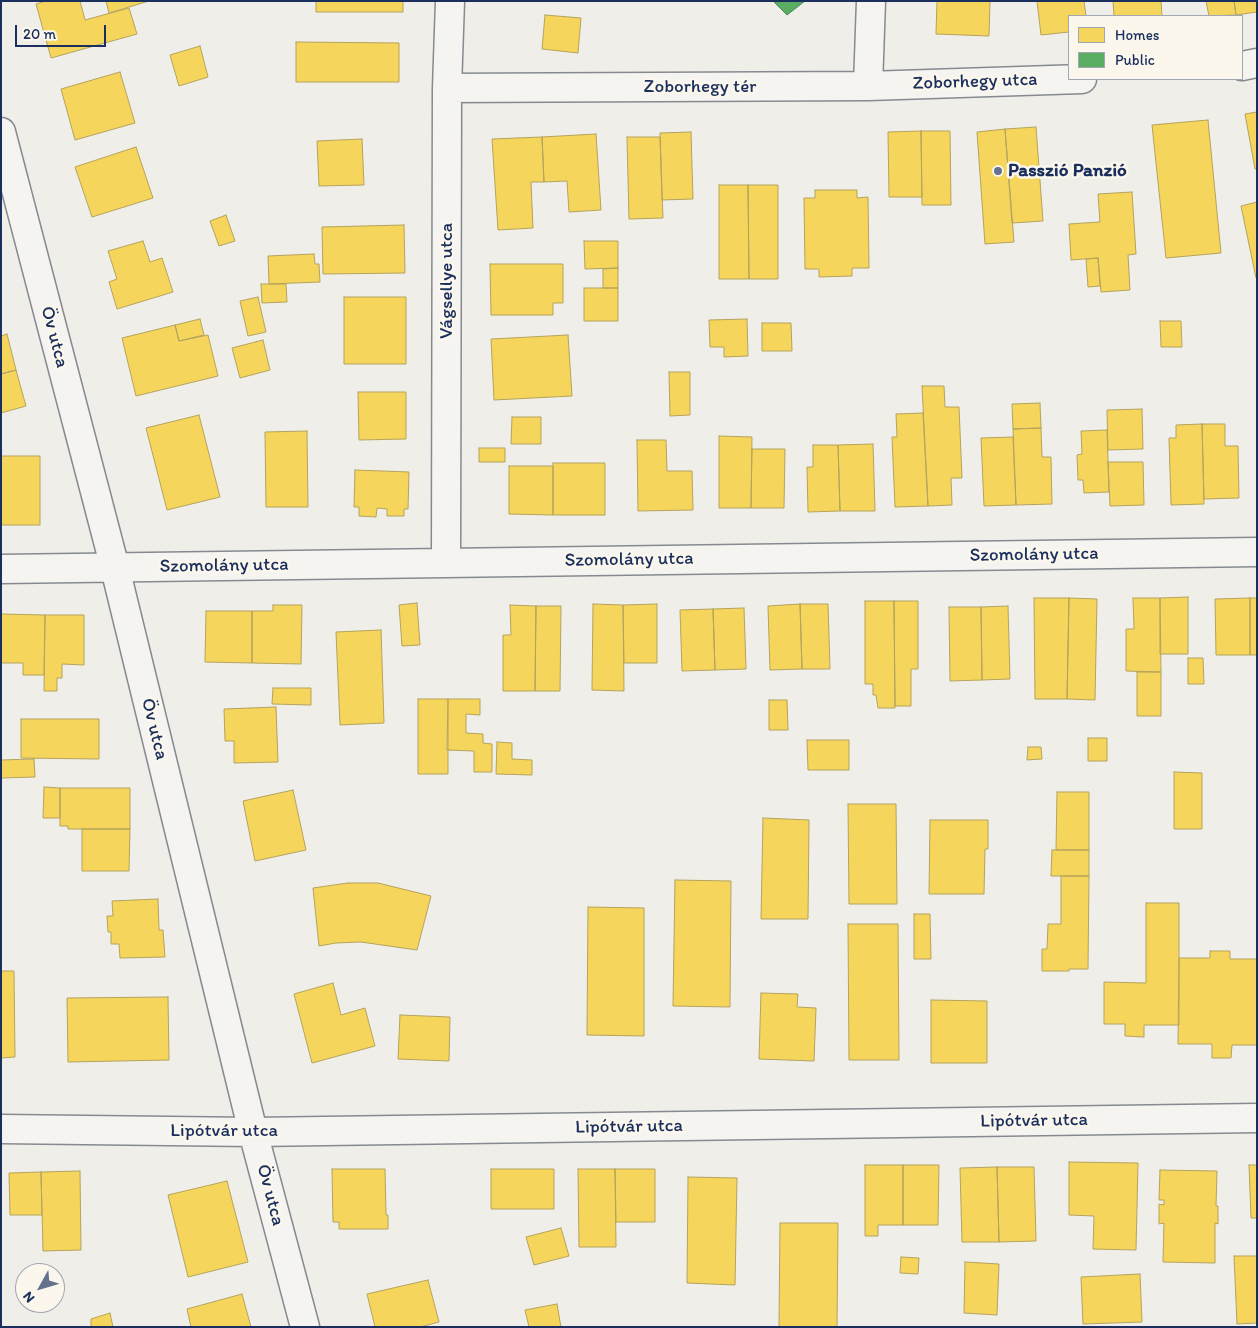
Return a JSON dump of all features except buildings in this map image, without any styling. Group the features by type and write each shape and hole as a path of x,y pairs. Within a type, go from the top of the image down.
{"street":[{"name":"Vágsellye utca","path":"446,562 447,88 450,1"},
{"path":"868,86 871,1"},
{"path":"1243,66 1257,64"},
{"name":"Zoborhegy utca","path":"868,86 1068,79"},
{"name":"Zoborhegy tér","path":"447,88 868,86"},
{"name":"Öv utca","path":"1,132 114,568 304,1327"},
{"name":"Szomolány utca","path":"1,569 1257,552"},
{"name":"Lipótvár utca","path":"1,1129 254,1132 1257,1118"}],"place":[{"name":"Passzió Panzió","path":"998,171"}]}
